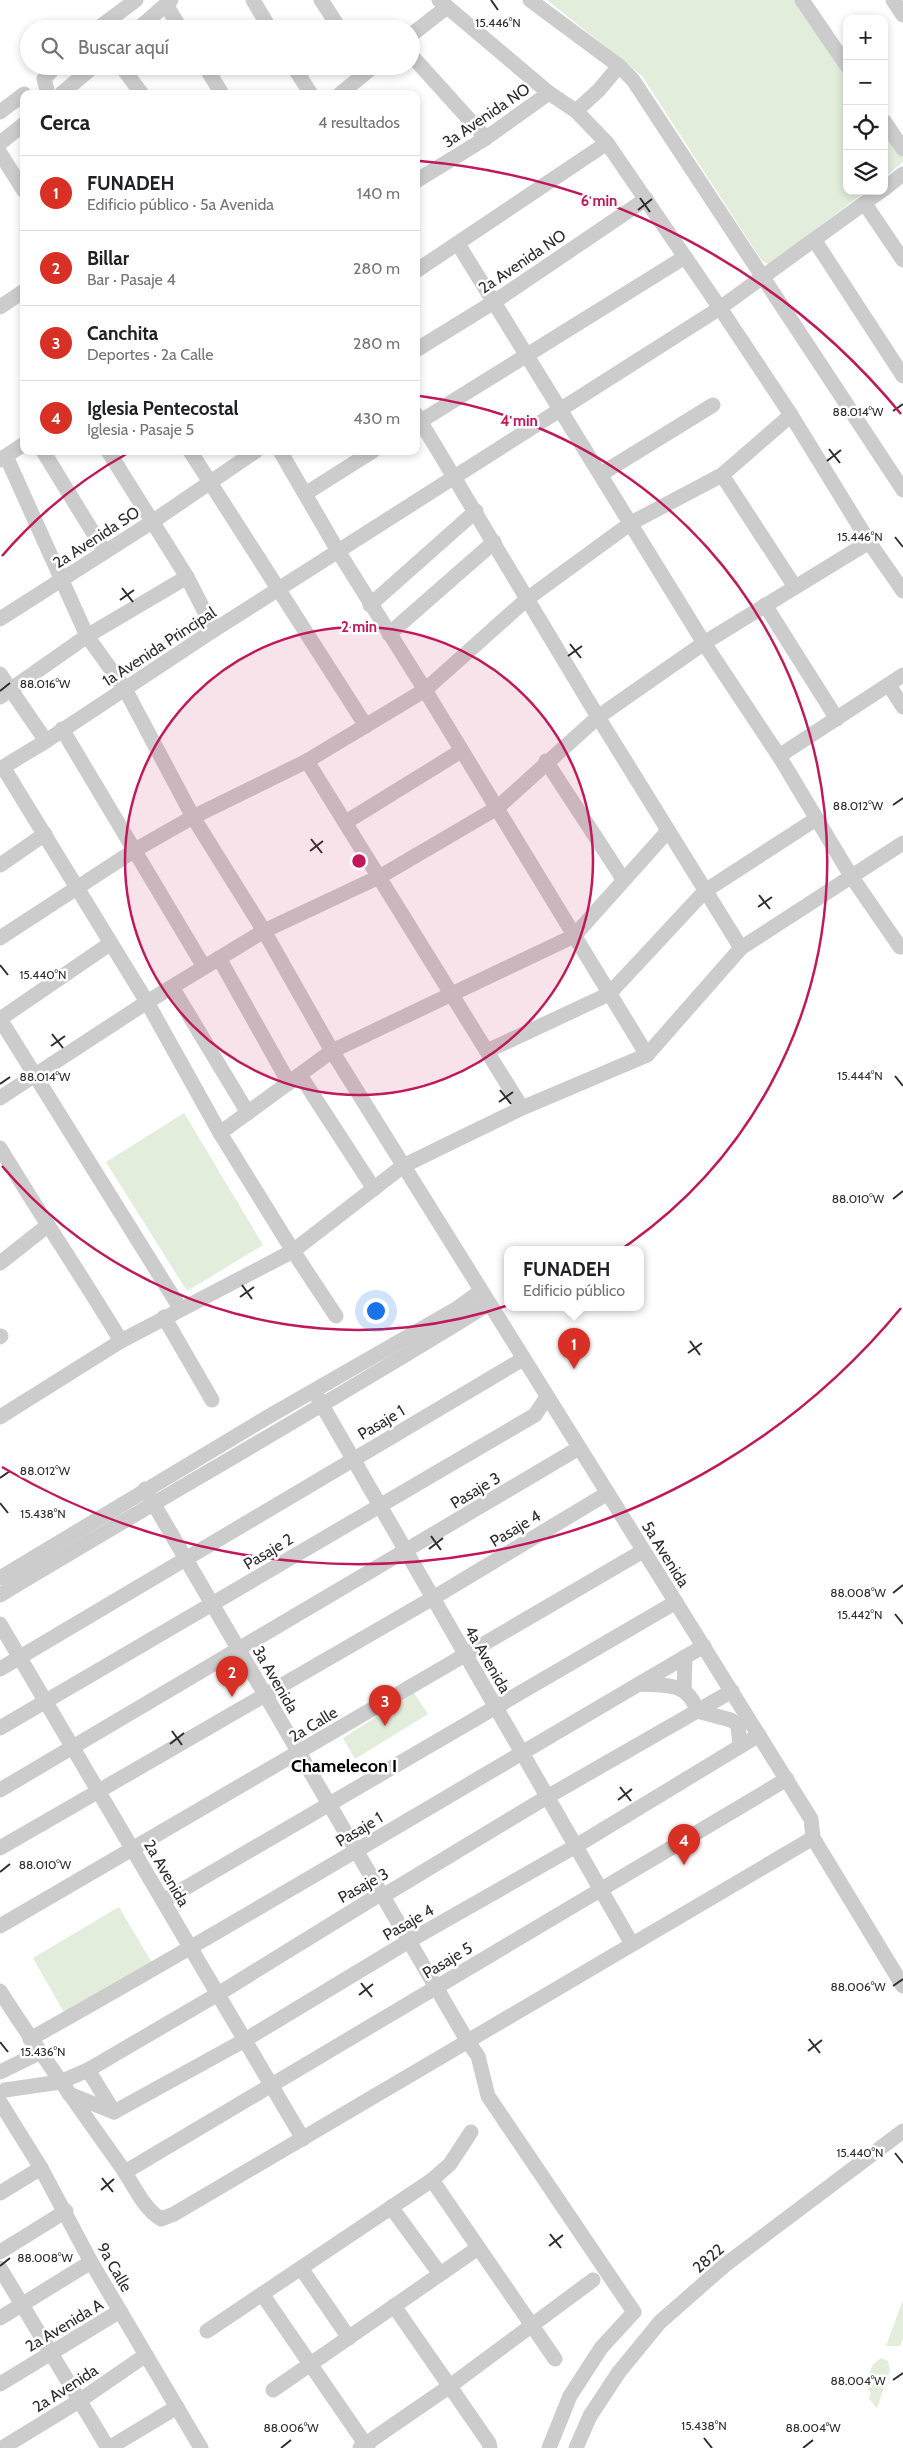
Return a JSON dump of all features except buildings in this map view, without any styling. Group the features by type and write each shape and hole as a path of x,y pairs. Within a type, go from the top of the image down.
{"street":[{"path":"109,20 136,0"},
{"path":"253,0 265,20"},
{"path":"321,0 334,20"},
{"path":"531,0 619,66 633,80 903,490"},
{"path":"802,0 843,60"},
{"path":"893,0 903,15"},
{"path":"148,20 168,2 177,20"},
{"path":"420,27 443,3 549,93 576,111 606,144 720,308 791,415 869,542 903,591"},
{"path":"420,65 486,138"},
{"path":"576,111 599,90 619,66"},
{"path":"29,90 48,75"},
{"path":"66,90 83,75"},
{"path":"128,75 139,90"},
{"path":"210,75 220,90"},
{"path":"298,75 308,90"},
{"path":"347,90 362,75"},
{"path":"44,79 47,90"},
{"name":"3a Avenida NO","path":"420,178 486,138 549,93"},
{"path":"0,112 20,97"},
{"path":"0,143 20,127"},
{"path":"888,127 903,149"},
{"path":"420,268 606,144"},
{"path":"0,153 20,184"},
{"name":"1a Avenida Principal","path":"888,186 903,174"},
{"name":"1a Avenida Principal","path":"2,768 46,742 62,729 214,630 720,308 877,195"},
{"name":"2a Avenida NO","path":"420,348 494,302 646,199"},
{"path":"866,204 903,260"},
{"path":"815,241 903,376"},
{"path":"458,244 704,643 779,756 851,876 900,947"},
{"path":"420,419 527,356 685,258"},
{"path":"0,307 20,293"},
{"path":"601,474 713,406"},
{"path":"0,938 135,850 193,817 307,761 425,690 527,599 631,523 722,475 791,415"},
{"path":"420,423 476,511 598,717 741,948"},
{"path":"3,458 20,447"},
{"path":"45,455 104,552"},
{"path":"110,455 187,577 214,630"},
{"path":"193,455 366,726"},
{"path":"209,481 250,455"},
{"path":"282,455 370,605 425,690 647,1055"},
{"path":"305,494 367,455"},
{"name":"5a Avenida","path":"3,458 63,580 87,636 125,689 193,817 264,931 332,1051 403,1166 787,1779 811,1819 813,1838 903,1986"},
{"path":"722,475 795,587"},
{"name":"2a Avenida SO","path":"0,620 152,522 209,481"},
{"path":"370,605 476,511"},
{"path":"388,634 494,542"},
{"path":"0,1098 147,1002 264,931 380,876 497,808 546,761 598,717 704,643 869,542"},
{"path":"6,694 87,636 187,577"},
{"path":"766,605 837,719"},
{"path":"0,674 6,694 46,742"},
{"path":"779,756 903,675"},
{"path":"889,685 903,706"},
{"path":"62,729 204,967"},
{"path":"346,822 461,751"},
{"path":"307,761 522,1108"},
{"path":"546,761 623,879"},
{"path":"2,768 45,834 147,1002 220,1133 293,1252 336,1316"},
{"path":"486,1051 610,994 706,891 816,819"},
{"path":"220,1133 332,1051 574,936 623,879 668,832"},
{"path":"0,865 45,834"},
{"path":"0,1417 120,1341 180,1308 293,1252 403,1166 522,1108 647,1055 741,948 903,843"},
{"path":"111,943 0,1019 180,1308"},
{"path":"219,958 294,1079 374,1189"},
{"path":"172,987 248,1113"},
{"path":"0,1148 47,1226 89,1288 120,1341"},
{"path":"0,1262 47,1226"},
{"path":"0,1578 149,1496 318,1398 456,1309 485,1298"},
{"path":"164,1317 212,1400"},
{"name":"Pasaje 1","path":"0,1669 523,1359"},
{"name":"Pasaje 2","path":"0,1728 535,1415 547,1397"},
{"name":"4a Avenida","path":"318,1398 632,1944"},
{"name":"Pasaje 3","path":"0,1790 406,1552 579,1448"},
{"name":"Pasaje 4","path":"0,1848 433,1598 608,1493"},
{"path":"0,1595 149,1496"},
{"name":"3a Avenida","path":"149,1496 468,2042 478,2056 488,2096 634,2312 601,2348 570,2396 549,2448"},
{"name":"2a Calle","path":"0,1926 643,1550"},
{"path":"163,1901 676,1602"},
{"name":"2a Avenida","path":"0,1624 304,2139"},
{"name":"Pasaje 1","path":"30,2039 272,1902 356,1850 704,1646"},
{"path":"684,1690 685,1657"},
{"path":"639,1684 670,1686 684,1690 693,1698 697,1711 731,1720 738,1725 740,1746"},
{"name":"Pasaje 3","path":"1,2092 65,2088 88,2070 218,1994 341,1917 377,1896 383,1896 547,1797 732,1691"},
{"name":"Pasaje 4","path":"114,2112 245,2040 409,1941 576,1846 759,1735"},
{"name":"Pasaje 5","path":"125,2172 600,1888 787,1779"},
{"path":"0,1991 39,2053 125,2172 151,2212 161,2219 174,2214 304,2139 813,1838"},
{"path":"0,2072 39,2053"},
{"path":"88,2070 114,2112"},
{"path":"65,2088 114,2112"},
{"name":"9a Calle","path":"1,2092 91,2262 201,2448"},
{"name":"2822","path":"576,2448 590,2416 660,2322 725,2265 903,2131"},
{"path":"207,2331 432,2180 450,2164 471,2132"},
{"path":"0,2193 41,2168"},
{"path":"432,2180 555,2359"},
{"path":"391,2207 440,2274"},
{"path":"0,2252 66,2212"},
{"path":"273,2390 478,2248"},
{"path":"0,2318 91,2262"},
{"path":"0,2268 108,2448 176,2407"},
{"path":"301,2268 349,2338"},
{"path":"262,2294 364,2447 593,2280"},
{"path":"394,2306 490,2447"},
{"name":"2a Avenida A","path":"0,2384 120,2311"},
{"name":"2a Avenida","path":"1,2448 79,2401 146,2355"}],"green space":[{"path":"547,0 798,0 843,67 843,195 861,195 773,262 768,264 762,261 642,76"},
{"path":"888,135 903,157 903,162 888,175"},
{"path":"184,1113 263,1245 187,1291 106,1162"},
{"path":"414,1693 428,1714 355,1759 343,1738"},
{"path":"119,1907 152,1963 65,2014 33,1958"},
{"path":"903,2300 903,2339 900,2346 886,2346"},
{"path":"881,2358 888,2361 890,2370 877,2408 869,2399 871,2393 865,2385 873,2364"}],"place":[{"name":"FUNADEH","path":"574,1369"},
{"name":"Billar","path":"232,1697"},
{"name":"Canchita","path":"385,1726"},
{"name":"Iglesia Pentecostal","path":"684,1865"}],"district":[{"name":"Chamelecon I","path":"344,1766"}]}
